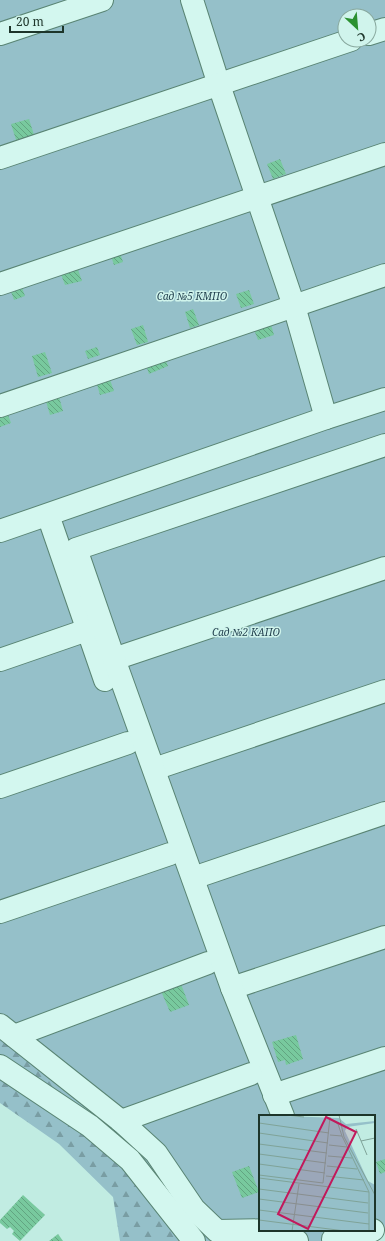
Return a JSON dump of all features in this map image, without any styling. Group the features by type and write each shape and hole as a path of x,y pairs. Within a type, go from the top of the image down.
{"street":[{"path":"0,34 102,0"},
{"path":"192,0 219,85 294,306 326,418"},
{"path":"0,158 337,45"},
{"path":"0,284 385,154"},
{"path":"0,406 385,275"},
{"path":"0,531 385,399"},
{"path":"283,1115 232,988 76,549 385,445"},
{"path":"48,515 87,630 170,854 208,963 267,1115"},
{"path":"114,659 385,568"},
{"path":"0,660 87,630"},
{"path":"154,769 385,691"},
{"path":"0,787 128,743"},
{"path":"193,878 385,813"},
{"path":"0,912 170,854"},
{"path":"232,988 385,937"},
{"path":"7,1030 208,963"},
{"path":"7,1030 121,1120 156,1153 194,1209 217,1231 259,1230"},
{"path":"274,1095 385,1058"},
{"path":"0,1066 90,1126 130,1160 194,1241"},
{"path":"121,1120 251,1074"},
{"path":"375,1229 385,1224"},
{"path":"280,1231 298,1241 302,1231"},
{"path":"332,1237 356,1238 371,1231"}],"green space":[{"name":"Сад №5 КМПО","path":"0,0 385,0 385,1231 363,1241 203,1241 141,1151 0,1036"},
{"path":"0,1036 141,1151 203,1241 120,1241 113,1197 59,1144 0,1103"}],"building":[{"path":"29,119 35,138 17,143 11,124"},
{"path":"280,159 286,174 273,179 267,164"},
{"path":"119,250 123,262 114,265 110,253"},
{"path":"76,264 82,281 65,285 59,269"},
{"path":"20,282 25,296 14,300 9,286"},
{"path":"249,290 254,304 241,308 236,294"},
{"path":"193,309 199,325 190,328 185,312"},
{"path":"270,321 274,335 258,340 253,327"},
{"path":"143,325 148,342 137,345 131,329"},
{"path":"97,347 100,355 88,359 85,351"},
{"path":"45,352 52,373 38,377 32,356"},
{"path":"164,356 168,366 149,374 145,362"},
{"path":"109,377 114,391 100,395 96,381"},
{"path":"58,393 63,411 50,415 45,398"},
{"path":"6,409 11,423 0,427 0,411"},
{"path":"181,984 189,1005 170,1012 161,991"},
{"path":"296,1035 303,1059 286,1065 285,1060 278,1062 272,1042"},
{"path":"385,1159 385,1172 380,1174 376,1162"},
{"path":"249,1166 259,1192 242,1198 232,1172"},
{"path":"23,1195 45,1215 20,1241 12,1234 14,1231 10,1227 7,1229 0,1223 0,1220"},
{"path":"58,1234 63,1241 49,1241"}],"park label":[{"name":"Сад №2 КАПО","path":"246,632"}]}
